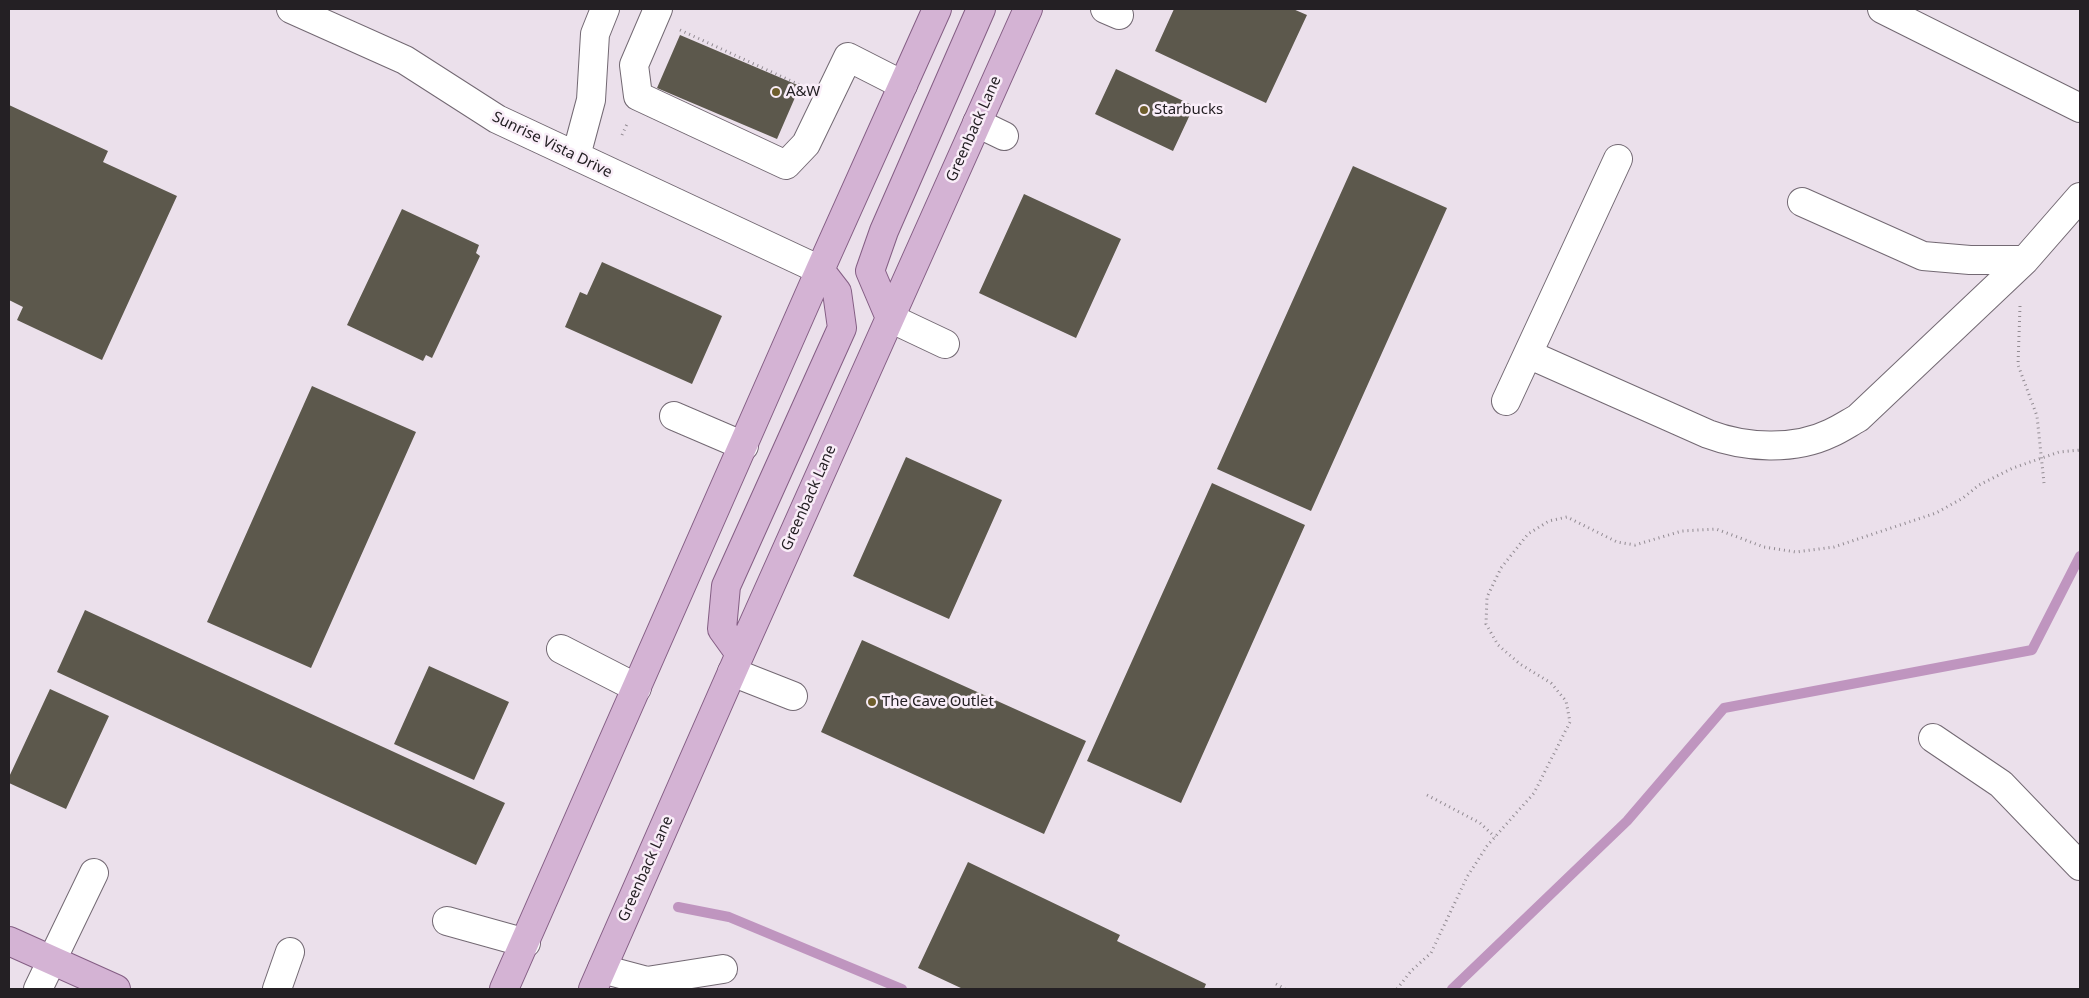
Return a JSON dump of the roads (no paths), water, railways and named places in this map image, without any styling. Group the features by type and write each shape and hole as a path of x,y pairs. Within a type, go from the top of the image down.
{"main road":[{"path":"504,989 526,943 820,270 937,9"},
{"path":"890,318 870,271 884,232 981,9"},
{"name":"Greenback Lane","path":"598,979 736,663 1028,9"},
{"path":"736,663 722,629 726,586 842,328 837,292 820,270"},
{"path":"9,941 116,989"}],"street":[{"path":"576,156 591,100 595,34 606,9"},
{"path":"1882,9 2080,108"},
{"name":"Sunrise Vista Drive","path":"304,12 404,60 497,120 820,270"},
{"path":"667,18 634,65 638,96 786,165 806,144 848,57 903,85"},
{"path":"977,123 1004,136"},
{"path":"1506,401 1618,159"},
{"path":"1528,354 1729,442 1762,445 1798,444 1829,434 1858,418 2025,260 2080,197"},
{"path":"1802,202 1923,256 1970,260 2025,260"},
{"path":"890,318 944,344"},
{"path":"674,416 744,446"},
{"path":"561,649 637,688"},
{"path":"736,663 793,696"},
{"path":"1933,738 2001,784 2080,866"},
{"path":"38,989 94,873"},
{"path":"448,921 526,943"},
{"path":"276,989 290,952"},
{"path":"598,979 647,981 723,969"}],"waterway":[{"path":"1452,989 1627,821 1724,708 2032,650 2080,556"},
{"path":"678,907 729,917 902,989"}],"place":[{"name":"A&W","path":"776,92"},
{"name":"Starbucks","path":"1144,110"},
{"name":"The Cave Outlet","path":"872,702"}]}
